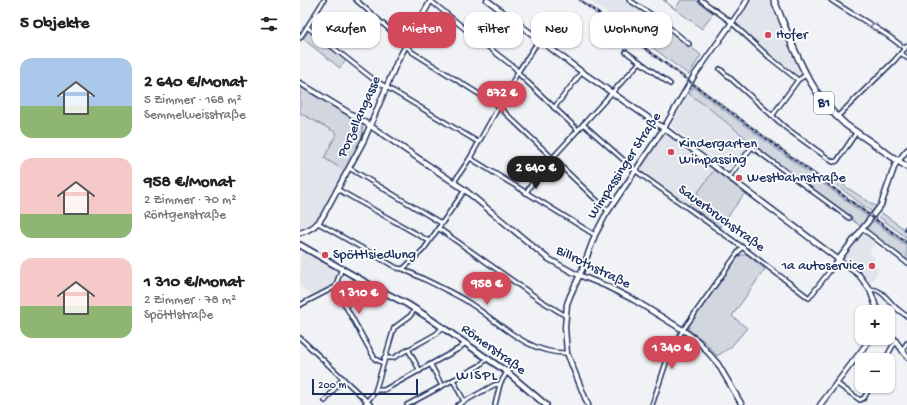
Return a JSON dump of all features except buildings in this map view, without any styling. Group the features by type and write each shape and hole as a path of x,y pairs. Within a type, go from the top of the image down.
{"main road":[{"name":"B1","path":"774,0 806,75 820,98 837,117 907,167"},
{"name":"Römerstraße","path":"300,245 415,309 443,327 507,372 546,405"}],"street":[{"path":"300,38 324,0"},
{"path":"356,0 388,28"},
{"path":"431,0 515,68 521,76 578,130"},
{"name":"Porzellangasse","path":"424,12 431,0"},
{"path":"487,0 531,34"},
{"path":"629,0 660,20 690,44"},
{"path":"701,0 731,22 769,57 798,80"},
{"name":"Wimpassinger Straße","path":"588,405 567,352 565,327 567,304 580,276 594,235 608,211 664,128 694,76 747,0"},
{"path":"831,0 906,47 837,117"},
{"path":"307,27 374,79 478,142"},
{"name":"Porzellangasse","path":"318,223 364,140 386,86 405,48"},
{"path":"408,48 498,106 608,211"},
{"path":"454,182 470,158 498,106 534,48"},
{"path":"550,48 664,128 859,275 870,290 875,305"},
{"path":"626,52 670,84"},
{"path":"901,53 907,58"},
{"path":"526,193 537,175 640,62"},
{"path":"720,70 772,116 833,162 837,161 856,132"},
{"path":"554,108 582,72"},
{"path":"772,116 798,80 806,75"},
{"name":"Billrothstraße","path":"300,83 369,125 454,182 540,253 580,276 615,290 683,330 698,341 716,361 742,405"},
{"name":"Sauerbruchstraße","path":"583,124 636,171 742,247 809,298 838,260"},
{"path":"729,177 752,148 849,218"},
{"path":"838,260 881,205 897,160 907,150"},
{"path":"470,158 594,235"},
{"path":"349,168 441,223"},
{"path":"337,189 429,241"},
{"path":"403,269 424,249 464,190"},
{"path":"300,233 306,232 318,223 397,268 403,269 464,300 535,348 558,353 567,352"},
{"path":"438,228 540,300 566,316"},
{"path":"863,229 907,263"},
{"path":"652,405 666,363 683,330 742,247"},
{"path":"300,305 336,287 342,268"},
{"path":"336,287 375,359 383,363"},
{"path":"870,290 877,290 897,309 907,316"},
{"path":"364,405 368,402 376,390 384,358 394,328 410,316 415,309"},
{"path":"384,358 391,358 436,334 443,327"},
{"path":"300,338 371,405"},
{"path":"889,353 896,342 907,357"},
{"path":"376,390 384,390 460,348 465,343"},
{"path":"902,350 907,343"},
{"path":"820,405 866,345"},
{"path":"408,349 420,370"},
{"path":"407,405 479,366 488,358"},
{"path":"430,365 442,386"},
{"path":"495,405 500,384 507,372"},
{"path":"325,401 343,378"},
{"path":"453,380 464,401"},
{"path":"458,405 494,385 500,384"},
{"path":"836,384 860,400 864,398 867,393"}],"shaded area":[{"path":"589,0 628,0 646,12 605,12"},
{"path":"681,0 695,0 713,13 702,29 675,9"},
{"path":"752,0 769,0 802,75 797,80 737,24"},
{"path":"309,31 312,33 312,46 303,39"},
{"path":"672,31 701,55 689,75 653,48 672,48"},
{"path":"314,48 331,48 346,60 340,68"},
{"path":"300,87 362,124 363,130 360,142 345,171 324,158 337,133 300,113"},
{"path":"693,87 907,246 907,262 689,94"},
{"path":"689,94 753,144 732,172 671,125"},
{"path":"300,113 337,133 324,158 345,171 318,220 307,229 300,231"},
{"name":"Kindergarten Wimpassing","path":"665,133 714,170 689,205 639,171"},
{"path":"714,170 745,193 720,227 689,205"},
{"path":"832,176 877,207 873,213 830,180"},
{"path":"882,213 907,231 907,238 879,217"},
{"path":"865,230 878,240 869,252 874,257 875,266 880,269 871,282 844,261"},
{"path":"304,251 338,270 335,284 314,297 300,286 300,257"},
{"path":"746,254 765,269 732,316 747,328 731,347 717,356 705,342 688,329 689,325 739,256"}],"railway":[{"path":"580,0 907,243"}],"place":[{"name":"Hofer","path":"768,35"},
{"name":"Kindergarten Wimpassing","path":"671,152"},
{"name":"Westbahnstraße","path":"739,178"},
{"name":"Spöttlsiedlung","path":"325,255"},
{"name":"1a autoservice","path":"872,266"}],"district":[{"name":"WISPL","path":"477,376"}]}
